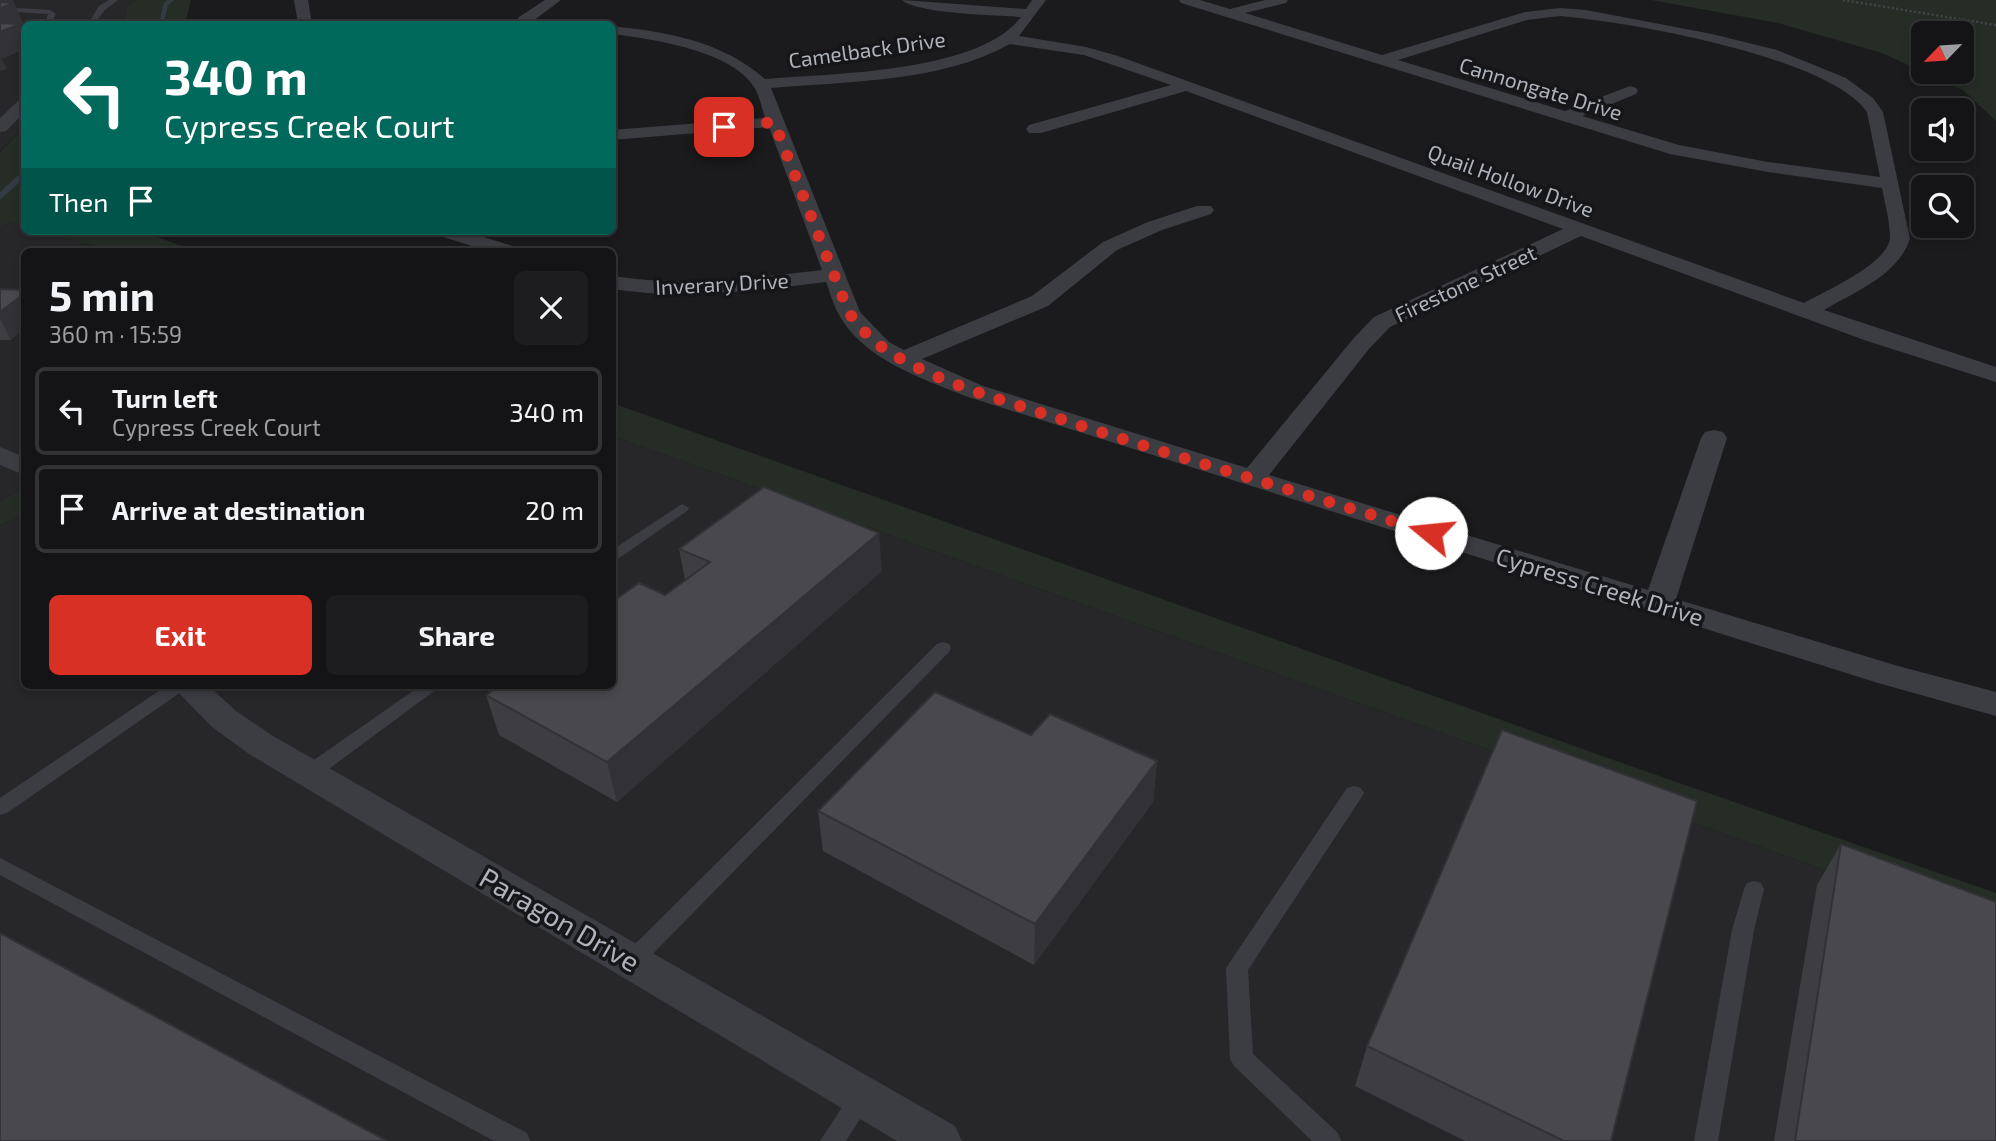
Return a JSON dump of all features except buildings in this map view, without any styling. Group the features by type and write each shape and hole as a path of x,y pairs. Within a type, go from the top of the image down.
{"street":[{"path":"301,0 304,21"},
{"path":"524,21 554,0"},
{"path":"909,0 954,8 1029,13"},
{"name":"Camelback Drive","path":"761,84 927,65 973,55 1008,39 1039,0"},
{"name":"Cannongate Drive","path":"1186,0 1664,146 1718,159 1891,184"},
{"path":"1230,13 1280,0"},
{"path":"1382,60 1525,16 1557,9 1748,46 1796,61 1840,81 1856,91 1875,112 1900,239 1894,255 1880,268 1806,311"},
{"path":"616,31 701,48 734,63 761,84"},
{"name":"Quail Hollow Drive","path":"1008,39 1086,51 1806,311 1996,375"},
{"name":"Cypress Creek Drive","path":"761,84 832,275 849,313 881,347 902,359 974,391 1890,676 1996,704"},
{"path":"1035,129 1186,86"},
{"path":"1564,117 1630,91"},
{"path":"616,135 774,122"},
{"path":"902,359 1040,301 1110,246 1155,226 1204,210"},
{"name":"Firestone Street","path":"1253,478 1361,344 1382,322 1580,229"},
{"path":"457,235 499,248"},
{"name":"Inverary Drive","path":"616,283 660,289 692,289 832,275"},
{"path":"1660,604 1714,438"},
{"path":"0,455 21,466"},
{"name":"Paragon Drive","path":"192,689 224,719 261,745 939,1141"}],"lane":[{"path":"93,21 102,8 114,0"},
{"path":"0,9 50,12 52,14 49,21"},
{"path":"616,555 682,508"},
{"path":"632,961 943,648"},
{"path":"0,808 174,689"},
{"path":"311,772 428,689"},
{"path":"1329,1141 1242,1059 1237,968 1354,793"},
{"path":"0,866 518,1141"},
{"path":"1706,1141 1743,930 1754,890"},
{"path":"832,1141 862,1096"}],"path":[{"path":"1843,0 1996,25"}],"shaded area":[{"path":"0,0 135,0 128,5 124,21 21,21 21,130 0,151"},
{"path":"135,0 191,0 186,21 124,21 128,5"},
{"path":"1651,0 1996,0 1996,121 1974,98 1950,84 1974,84 1974,21 1911,21 1911,66 1882,53 1778,23"},
{"path":"21,130 21,224 9,221 0,228 0,152"},
{"path":"9,220 21,224 21,235 57,235 100,248 21,248 21,490 0,501 0,228"},
{"path":"57,235 152,235 187,248 100,248"},
{"path":"616,404 1622,763 1996,893 1996,931 616,437"},
{"path":"616,437 1996,931 1996,1141 0,1141 0,526 21,514 21,689 616,689"},
{"path":"21,490 21,514 0,526 0,501"}],"waterway":[{"path":"162,21 166,4 171,0"},
{"path":"0,196 21,177"}],"route":[{"path":"724,127 774,122 849,313 881,347 936,376 974,391 1431,533"}]}
